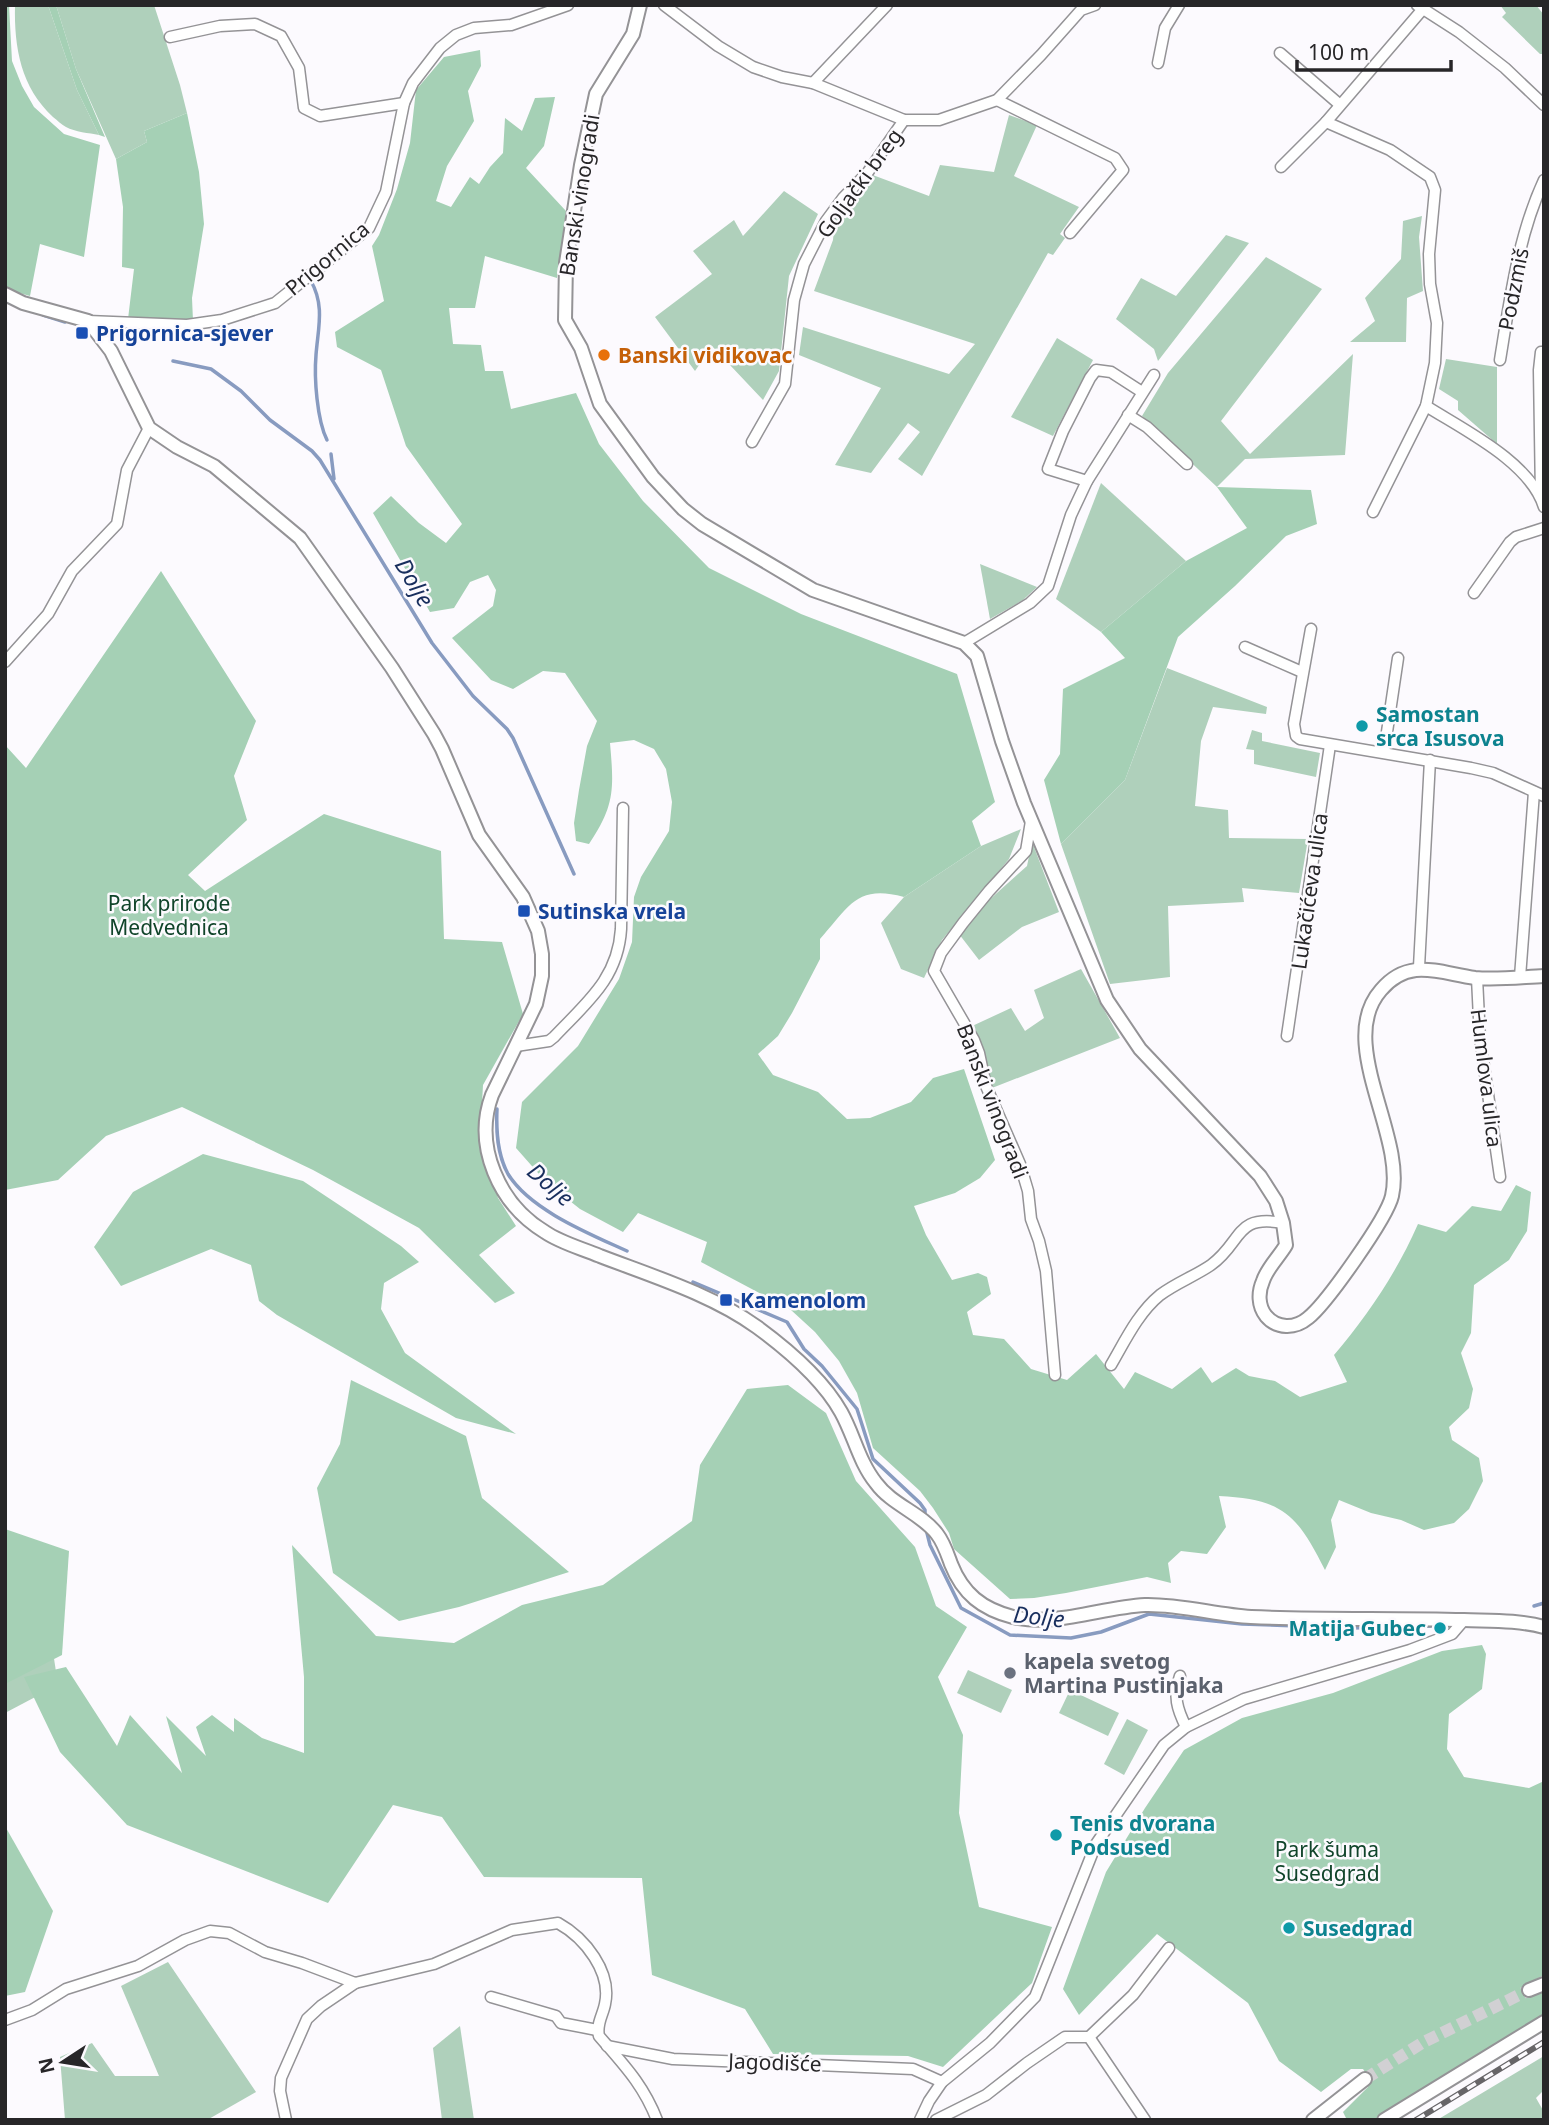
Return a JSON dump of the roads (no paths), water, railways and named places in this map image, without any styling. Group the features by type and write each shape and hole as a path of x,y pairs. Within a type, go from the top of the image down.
{"street":[{"name":"Prigornica","path":"88,321 187,325 222,320 275,303 369,228 386,192 404,103 413,83 440,48 456,35 474,29 511,25 568,5"},
{"name":"Banski vinogradi","path":"640,5 633,34 596,94 580,165 566,263 565,320 580,348 600,404 653,477 683,509 702,524 813,590 964,643"},
{"name":"Goljački breg","path":"664,5 718,46 753,67 782,77 813,83 904,120 939,120 997,100 1081,10 1095,5"},
{"path":"813,83 887,5"},
{"path":"1158,64 1165,28 1179,5"},
{"path":"1281,167 1326,122 1420,8 1460,32 1544,105"},
{"path":"170,37 220,26 255,24 281,36 299,68 304,108 320,116 404,103"},
{"path":"1280,52 1339,104"},
{"path":"997,100 1115,158 1123,170 1070,233"},
{"name":"Goljački breg","path":"752,442 786,384 794,300 804,264 826,221 868,172 904,120"},
{"path":"1326,122 1390,150 1430,177 1435,190 1429,254 1430,284 1437,323 1435,363 1426,406 1373,512"},
{"name":"Podzmiš","path":"1500,360 1513,281 1527,222 1544,180"},
{"path":"5,294 23,303 88,321 111,352 149,428 177,447 214,466 300,538 393,668 434,734 447,758 475,829 523,897 538,931 542,976 536,1004 500,1076 488,1107 485,1135 492,1169 514,1204 536,1227 551,1236 723,1307 767,1335 795,1359 835,1401 859,1456 875,1483 891,1499 933,1529 967,1593 986,1608 1014,1617 1053,1619 1151,1605 1248,1617 1464,1620 1512,1622 1544,1627"},
{"path":"1541,352 1539,370 1542,502"},
{"path":"1087,481 1048,469 1063,431 1090,378 1096,370 1111,372 1142,392"},
{"path":"1154,375 1087,481 1072,515 1048,586 1030,603 964,643 977,656 1002,741 1031,821 1107,1000 1140,1049 1260,1177 1276,1201 1286,1245 1264,1276 1259,1299 1264,1313 1273,1324 1285,1326 1308,1318 1380,1224 1392,1196 1393,1165 1367,1052 1365,1027 1372,1004 1381,990 1394,978 1419,967 1477,978 1544,976"},
{"path":"1426,406 1493,449 1527,476 1542,502"},
{"path":"1128,415 1147,427 1187,464"},
{"path":"5,662 48,614 72,571 117,524 127,471 149,428"},
{"path":"1475,593 1510,542 1516,537 1544,528"},
{"path":"1311,629 1294,724 1296,736 1330,746 1384,752 1493,773 1539,794 1520,977"},
{"path":"1245,647 1302,672"},
{"path":"1384,752 1398,658"},
{"name":"Lukačićeva ulica","path":"1287,1036 1330,746"},
{"path":"1419,967 1430,760"},
{"path":"516,1046 548,1041 554,1037 596,993 614,967 621,938 623,808"},
{"name":"Banski vinogradi","path":"1031,821 1026,851 963,923 941,953 934,971 974,1040 986,1086 1020,1164 1028,1191 1031,1219 1046,1271 1055,1375"},
{"name":"Humlova ulica","path":"1477,978 1479,1039 1500,1177"},
{"path":"1111,1365 1135,1323 1159,1296 1213,1264 1251,1222 1267,1220 1283,1223"},
{"path":"920,2120 942,2081 990,2043 1035,1997 1096,1843 1164,1745 1186,1727 1244,1699 1410,1650 1452,1634 1464,1620"},
{"path":"1180,1676 1175,1691 1177,1709 1186,1727"},
{"path":"286,2120 280,2091 281,2078 307,2019 321,2006 355,1983 434,1964 512,1930 558,1923 577,1937 600,1966 606,1984 606,2000 597,2029 598,2036 638,2081 648,2096 657,2120"},
{"path":"5,2020 32,2010 66,1989 138,1966 185,1940 210,1931 229,1933 265,1952 355,1983"},
{"path":"936,2120 986,2095 1065,2037 1090,2037 1133,1995 1169,1948"},
{"path":"1529,1990 1544,1984"},
{"path":"491,1997 556,2016 561,2023 597,2029"},
{"path":"1384,2120 1544,2022"},
{"path":"1090,2037 1145,2120"},
{"name":"Jagodišće","path":"607,2046 673,2059 914,2069 942,2081"},
{"path":"1313,2120 1365,2079"}],"waterway":[{"path":"311,281 319,308 315,364 317,399 327,440"},
{"name":"Dolje","path":"43,315 65,322"},
{"name":"Dolje","path":"173,361 211,369 241,391 270,420 320,460 432,643 473,696 513,738 574,874"},
{"path":"331,454 334,479"},
{"name":"Dolje","path":"497,1109 499,1150 508,1174 518,1187 562,1220 627,1251"},
{"name":"Dolje","path":"693,1282 787,1322 804,1349 822,1366 857,1409 873,1459 920,1503 925,1510 925,1518"},
{"name":"Dolje","path":"926,1529 930,1545 961,1608 1010,1635 1071,1638 1101,1632 1149,1614 1242,1624 1352,1628 1434,1626"},
{"name":"Dolje","path":"1534,1606 1544,1603"}],"tunnel":[{"path":"1365,2079 1422,2043 1529,1990"}],"railway":[{"path":"1416,2120 1544,2042"}],"place":[{"name":"Prigornica-sjever","path":"82,333"},
{"name":"Banski vidikovac","path":"604,355"},
{"name":"Samostan srca Isusova","path":"1362,726"},
{"name":"Sutinska vrela","path":"524,911"},
{"name":"Kamenolom","path":"726,1300"},
{"name":"Matija Gubec","path":"1440,1628"},
{"name":"kapela svetog Martina Pustinjaka","path":"1010,1673"},
{"name":"Tenis dvorana Podsused","path":"1056,1835"},
{"name":"Susedgrad","path":"1289,1928"}],"park label":[{"name":"Park prirode Medvednica","path":"169,915"},
{"name":"Park šuma Susedgrad","path":"1327,1861"}]}
